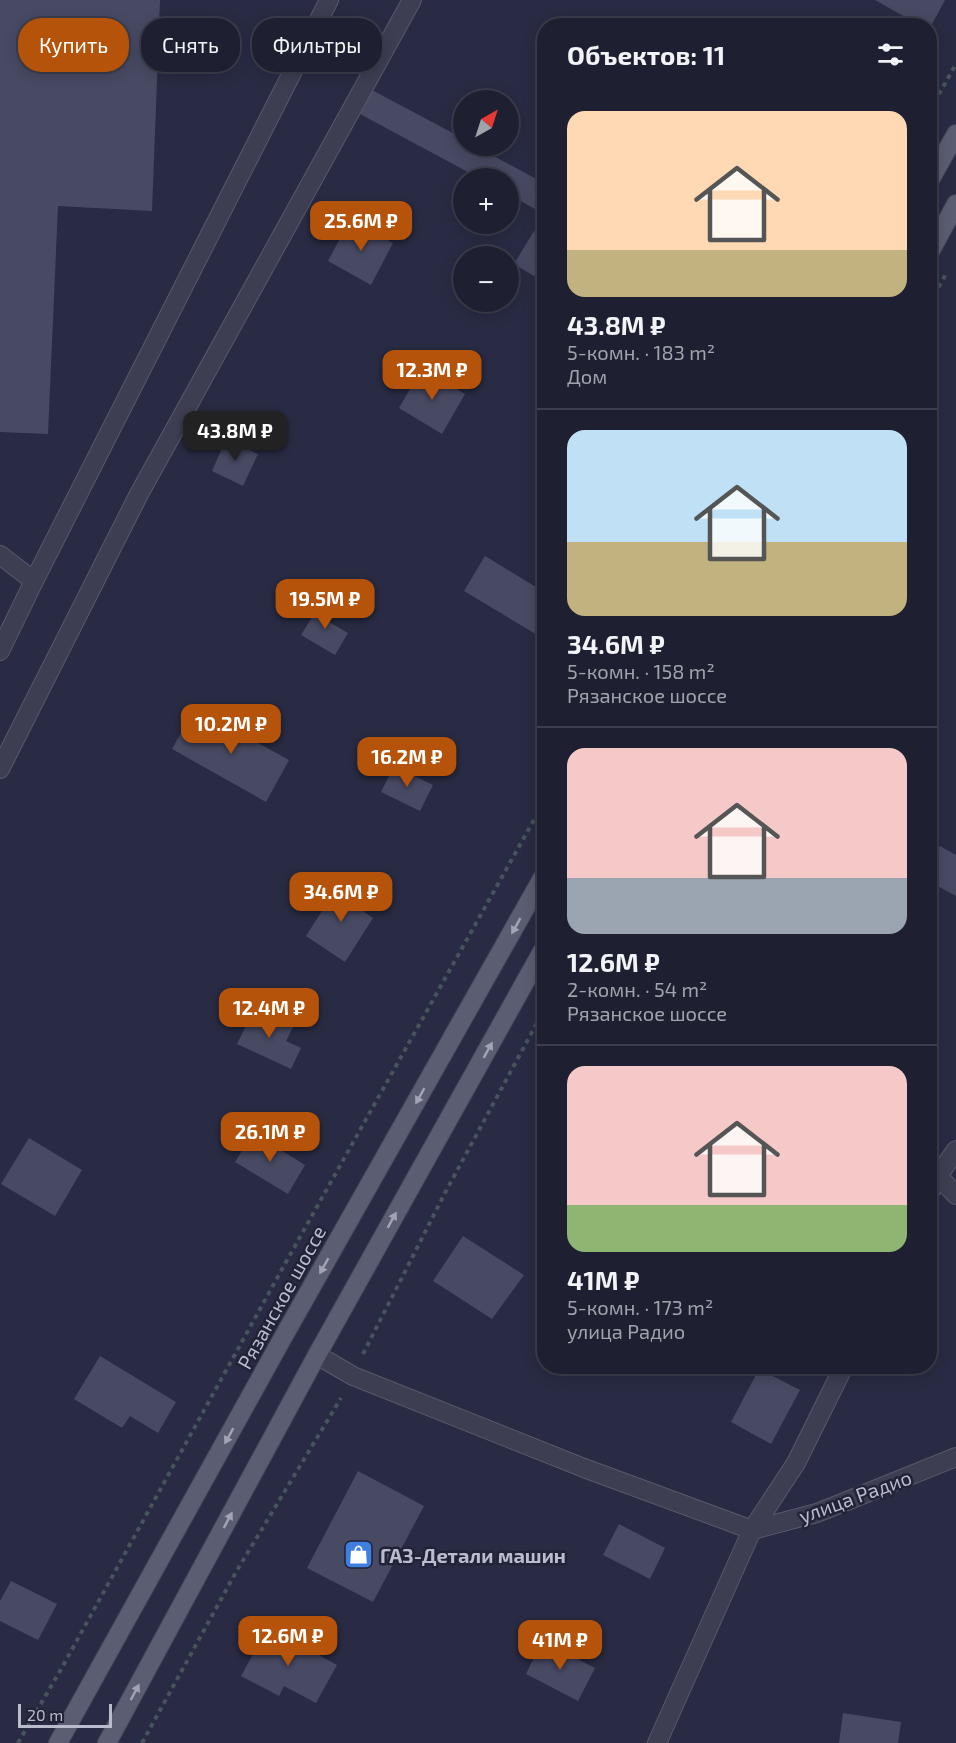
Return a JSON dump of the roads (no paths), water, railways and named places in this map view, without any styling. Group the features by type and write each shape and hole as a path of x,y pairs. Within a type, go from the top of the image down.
{"main road":[{"path":"937,168 956,134"},
{"path":"937,239 956,204"},
{"name":"Рязанское шоссе","path":"58,1743 537,887"},
{"path":"107,1743 317,1355 537,961"}],"street":[{"path":"0,651 329,0"},
{"path":"0,769 138,494 412,0"},
{"path":"0,555 34,581"},
{"path":"937,1179 956,1149"},
{"path":"937,1186 956,1196"},
{"path":"317,1355 352,1376 584,1468 752,1530"},
{"path":"657,1743 752,1530 796,1463 840,1374"},
{"name":"улица Радио","path":"752,1530 817,1513 956,1457"}],"place":[{"name":"ГАЗ-Детали машин","path":"359,1555"}]}
